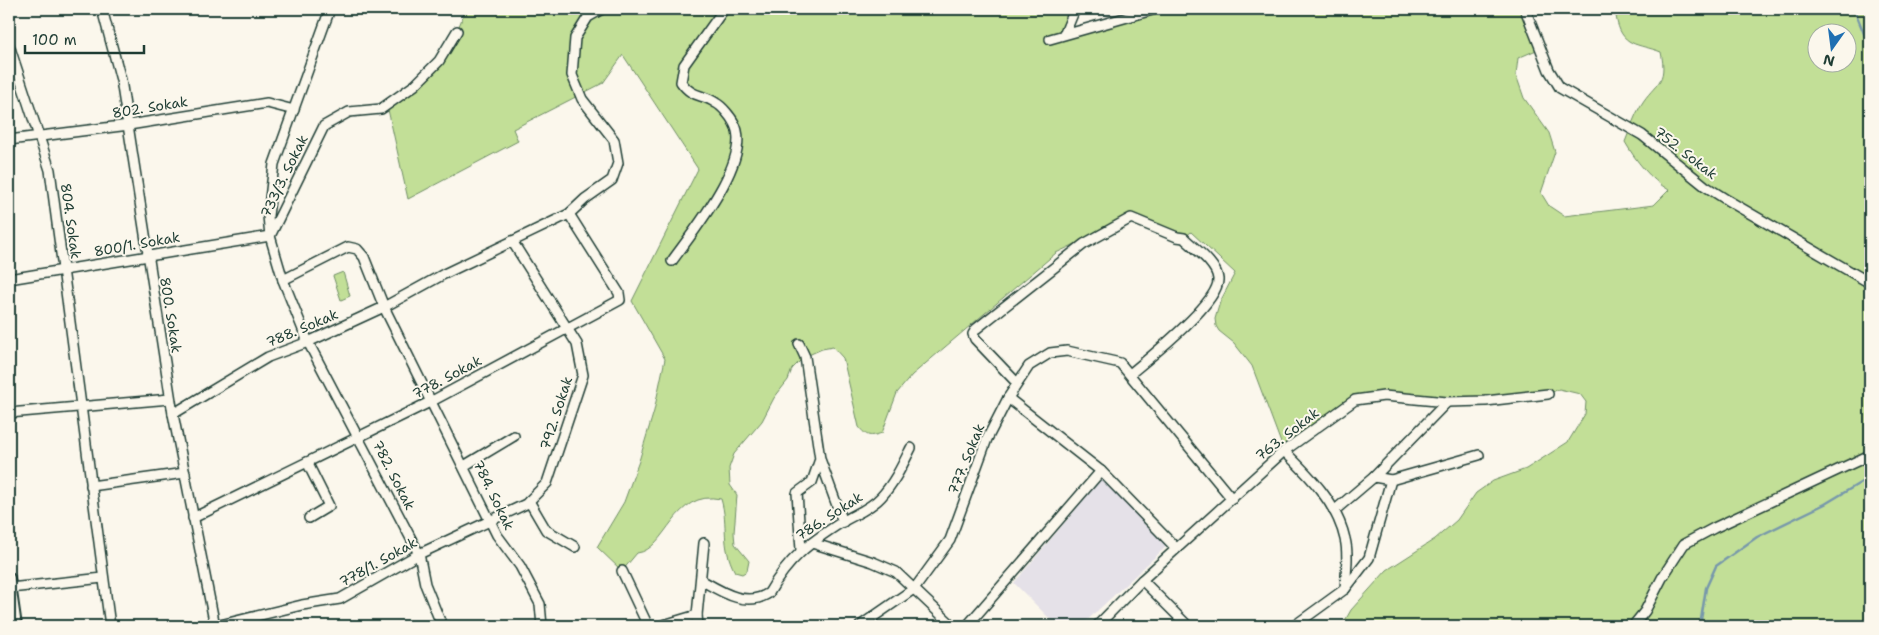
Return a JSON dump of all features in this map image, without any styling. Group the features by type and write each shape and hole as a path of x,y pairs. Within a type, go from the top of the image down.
{"main road":[{"path":"10,583 16,626"}],"street":[{"name":"800. Sokak","path":"102,9 122,80 170,399 216,626"},
{"path":"270,236 268,216 274,164 330,9"},
{"path":"512,241 569,214 585,199 612,180 618,164 614,140 582,99 572,75 576,38 588,17 602,9"},
{"path":"672,261 699,223 734,164 738,143 735,123 716,103 688,91 681,82 684,65 724,9"},
{"path":"1065,33 1075,9"},
{"path":"1050,39 1065,33 1156,9"},
{"name":"752. Sokak","path":"1525,9 1549,70 1560,88 1642,135 1705,186 1727,200 1870,283"},
{"name":"733/3. Sokak","path":"308,342 283,280 270,236 324,126 349,112 381,109 415,85 439,62 457,31"},
{"name":"804. Sokak","path":"9,45 50,170 90,486 110,626"},
{"name":"802. Sokak","path":"9,140 129,125 267,103 294,110"},
{"name":"778. Sokak","path":"194,518 432,401 620,300 620,293 569,214"},
{"path":"1017,383 975,339 973,334 976,329 1084,244 1131,218 1181,238 1212,266 1218,278 1216,288 1178,334 1130,374 1232,499"},
{"name":"800/1. Sokak","path":"9,280 147,255 270,236"},
{"name":"788. Sokak","path":"173,414 268,357 308,342 384,307 444,274 512,241"},
{"name":"792. Sokak","path":"491,522 529,501 547,483 583,375 577,344 512,241"},
{"name":"784. Sokak","path":"283,280 348,247 354,248 364,257 384,307 497,535 520,566 540,604 542,626"},
{"name":"782. Sokak","path":"308,342 419,554 425,584 442,626"},
{"path":"799,344 804,357 820,459 843,522"},
{"name":"777. Sokak","path":"860,626 915,588 950,540 987,439 1008,398 1029,366 1050,353 1067,351 1120,363 1130,374"},
{"name":"763. Sokak","path":"1097,626 1176,548 1284,451 1355,400 1384,396 1447,402 1502,400 1548,394"},
{"path":"1008,398 1101,471 1176,548"},
{"path":"9,413 170,399"},
{"path":"1334,510 1374,477 1447,402"},
{"path":"464,466 514,436"},
{"name":"786. Sokak","path":"701,580 726,594 740,598 752,600 762,598 770,593 782,571 801,550 863,511 880,498 895,479 910,448"},
{"path":"1284,451 1308,473 1334,510 1345,539 1345,589"},
{"path":"1374,477 1391,480 1480,455"},
{"path":"1632,626 1645,611 1662,578 1684,544 1870,455"},
{"path":"801,550 798,493 812,482 820,459"},
{"path":"307,462 329,506 309,518"},
{"path":"967,626 1101,471"},
{"path":"90,486 185,473"},
{"path":"1294,626 1345,589 1369,558 1391,480"},
{"path":"529,501 546,530 575,547"},
{"name":"778/1. Sokak","path":"216,626 302,605 340,599 419,554 491,522"},
{"path":"698,626 697,615 704,543"},
{"path":"812,543 873,562 896,572 953,626"},
{"path":"622,571 648,626"},
{"path":"10,583 103,578"},
{"path":"1142,580 1187,625"},
{"path":"660,626 697,615"}],"shaded area":[{"path":"1103,477 1169,544 1081,626 1057,626 1014,583"}],"green space":[{"path":"466,9 1075,9 1065,33 1156,9 1525,9 1541,48 1518,58 1516,75 1524,98 1549,133 1555,152 1541,193 1549,206 1564,216 1654,205 1669,190 1644,169 1625,142 1639,109 1646,97 1659,82 1663,71 1663,63 1661,52 1632,43 1622,34 1616,16 1622,9 1870,9 1870,626 1342,626 1351,610 1387,570 1435,539 1457,520 1476,493 1493,481 1526,469 1568,442 1585,414 1586,402 1580,394 1559,389 1548,394 1486,401 1368,397 1284,451 1252,366 1234,343 1219,331 1216,326 1215,319 1220,302 1235,273 1191,232 1184,238 1131,218 1056,253 912,375 897,393 882,433 869,435 864,433 859,427 843,358 833,347 822,349 804,357 792,369 788,380 774,398 762,421 734,454 729,468 730,485 737,495 735,544 749,561 747,571 742,574 735,572 730,562 721,499 705,498 692,503 681,511 656,542 647,549 637,553 622,571 597,547 624,502 639,461 654,411 665,359 632,301 698,169 623,55 603,83 513,129 518,141 408,199 387,105 415,85 457,31"},
{"path":"343,272 350,296 341,300 333,276"}],"waterway":[{"path":"1854,9 1870,48"},
{"path":"1700,626 1706,588 1716,566 1757,537 1825,504 1870,477"}]}
